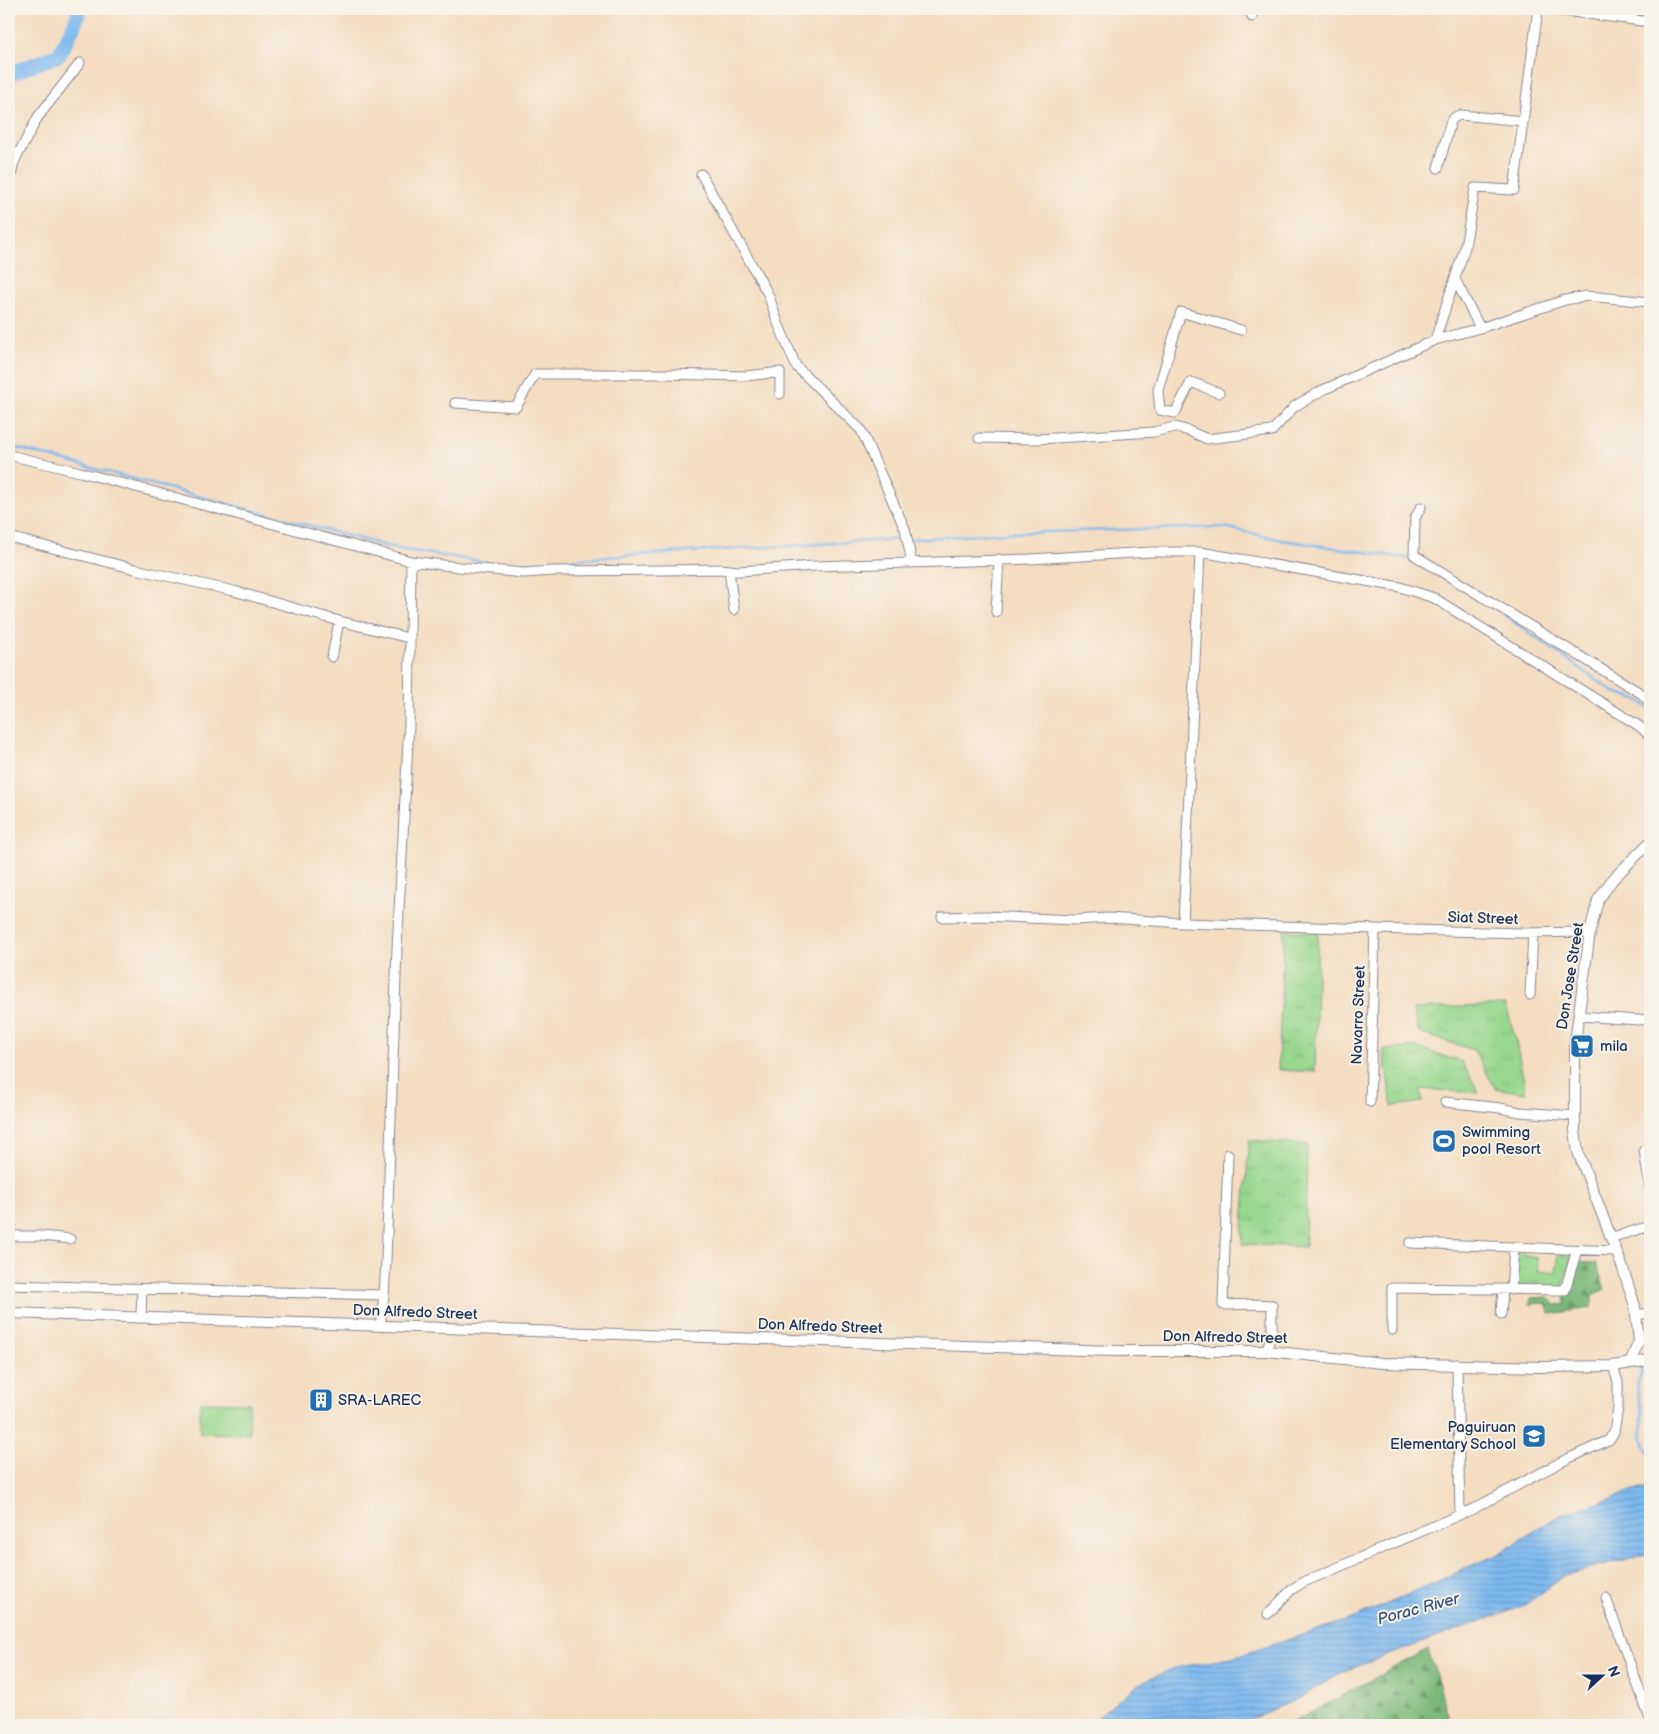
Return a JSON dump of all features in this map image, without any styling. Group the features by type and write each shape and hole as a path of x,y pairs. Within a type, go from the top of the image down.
{"street":[{"path":"1435,340 1465,247 1475,188 1514,190 1538,9"},
{"path":"1549,9 1616,13 1650,22"},
{"path":"9,185 14,162 38,117 80,63"},
{"path":"1438,168 1451,121 1455,117 1523,121"},
{"path":"701,174 768,294 796,366 861,430 905,529 911,559"},
{"path":"1454,279 1480,328"},
{"path":"979,438 1036,439 1091,436 1154,432 1175,427 1207,439 1272,431 1295,406 1323,390 1435,340 1480,328 1573,298 1587,296 1650,302"},
{"path":"1220,393 1191,382 1175,413 1160,410 1158,390 1181,312 1241,330"},
{"path":"455,403 516,407 535,374 746,376 780,372 780,394"},
{"path":"9,455 80,472 411,561 523,573 554,571 738,571 911,559 1030,559 1151,552 1200,552 1400,586 1434,598 1639,726 1650,736"},
{"path":"1421,507 1415,518 1414,556 1642,694 1650,702"},
{"path":"9,537 135,569 234,591 339,621 409,638"},
{"path":"1183,923 1200,552"},
{"path":"996,612 999,559"},
{"path":"380,1326 384,1295 397,948 409,724 411,561"},
{"path":"729,570 734,610"},
{"path":"332,657 339,621"},
{"name":"Don Jose Street","path":"1630,1363 1639,1341 1635,1306 1578,1152 1575,1130 1575,1042 1590,932 1598,900 1613,880 1650,842"},
{"name":"Siat Street","path":"942,917 983,916 1076,920 1108,918 1183,923 1375,929 1533,933 1590,932"},
{"name":"Navarro Street","path":"1370,1102 1375,929"},
{"path":"1530,995 1533,933"},
{"path":"1578,1016 1650,1019"},
{"path":"1445,1102 1520,1112 1575,1116"},
{"path":"1644,1150 1650,1189"},
{"path":"1228,1154 1223,1305 1272,1305 1272,1329 1267,1351"},
{"path":"1610,1238 1650,1226"},
{"path":"9,1236 42,1236 70,1239"},
{"path":"1410,1243 1616,1251"},
{"path":"1501,1314 1514,1247"},
{"path":"1392,1330 1392,1288 1565,1290 1576,1250"},
{"path":"9,1284 384,1295"},
{"path":"141,1318 142,1289"},
{"name":"Don Alfredo Street","path":"9,1313 1103,1350 1267,1351 1382,1363 1543,1367 1613,1366 1650,1360"},
{"path":"1636,1315 1650,1313"},
{"path":"1457,1364 1460,1515"},
{"path":"1268,1614 1292,1589 1304,1582 1460,1515 1563,1461 1609,1440 1614,1432 1618,1408 1618,1382 1613,1366"},
{"path":"1606,1598 1650,1719"}],"green space":[{"path":"1284,930 1318,932 1315,1072 1278,1070"},
{"path":"1506,1005 1517,1046 1526,1093 1495,1088 1474,1050 1419,1033 1413,1009"},
{"path":"1415,1047 1462,1062 1479,1093 1421,1089 1423,1102 1392,1106 1383,1050"},
{"path":"1249,1140 1307,1145 1305,1247 1242,1244"},
{"path":"1515,1252 1537,1258 1539,1271 1556,1273 1559,1254 1572,1255 1562,1288 1515,1286"},
{"path":"1578,1262 1596,1263 1605,1289 1592,1295 1592,1308 1550,1314 1546,1303 1530,1304 1531,1298 1548,1297 1556,1305 1566,1304 1565,1297 1576,1274"},
{"path":"200,1402 249,1403 249,1434 200,1433"},
{"path":"1428,1649 1451,1724 1288,1725"}],"water":[{"name":"Porac River","path":"1650,1486 1650,1553 1564,1576 1525,1605 1342,1672 1300,1698 1237,1725 1090,1725 1106,1710 1144,1681 1174,1668 1235,1657 1357,1617 1498,1554 1558,1516"}],"waterway":[{"path":"9,74 59,55 80,9"},
{"path":"9,446 398,549 505,565 904,539"},
{"path":"910,539 1007,533 1224,527 1282,540 1416,561"},
{"path":"1501,613 1614,692 1637,699 1650,709"},
{"path":"1639,1365 1642,1373 1636,1384 1642,1410 1644,1444 1650,1456"}],"place":[{"name":"mila","path":"1582,1046"},
{"name":"Swimming pool Resort","path":"1444,1141"},
{"name":"SRA-LAREC","path":"321,1400"},
{"name":"Paguiruan Elementary School","path":"1534,1436"}]}
